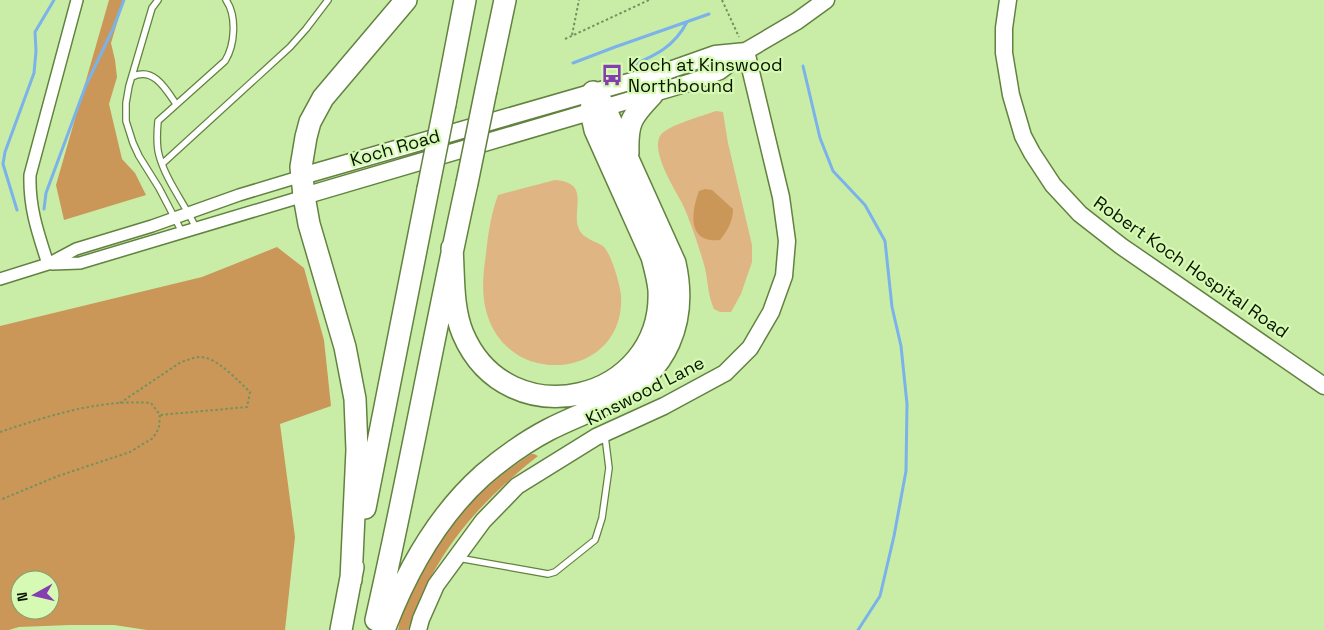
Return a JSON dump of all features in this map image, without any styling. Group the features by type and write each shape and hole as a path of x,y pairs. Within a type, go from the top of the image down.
{"highway":[{"path":"351,580 357,450 355,399 345,347 309,224 301,167 306,137 315,111 323,98 406,0"},
{"path":"340,630 466,0"},
{"path":"374,630 505,0"},
{"path":"628,159 627,134 631,121 637,111 652,95"},
{"path":"452,248 455,302 463,334 477,359 498,378 525,392 547,396 572,396 601,387 628,369 648,341 654,326 658,309 659,291 652,257 595,130 596,104"},
{"path":"384,630 394,603 424,544 466,491 501,460 520,447 546,431 613,400 631,389 646,376 665,350 673,334 678,317 680,297 675,263 628,159 596,104"}],"street":[{"path":"48,264 34,219 30,195 30,174 77,0"},
{"name":"Koch Road","path":"48,264 80,263 196,228 303,186 596,104 652,95 696,81 720,70 746,51 797,21 826,0"},
{"name":"Robert Koch Hospital Road","path":"1008,0 1004,28 1004,53 1011,95 1023,136 1053,185 1080,214 1121,246 1324,386"},
{"name":"Koch Road","path":"596,104 667,71 715,54 746,51"},
{"name":"Kinswood Lane","path":"418,630 436,585 483,521 517,486 604,433 664,406 725,373 750,348 771,312 784,276 787,241 781,197 746,51"},
{"name":"Koch Road","path":"0,279 48,264 76,249 175,218 239,195 303,186"}],"lane":[{"path":"158,0 152,8 132,77 126,103 126,121 132,143 182,232"},
{"path":"196,228 162,164 157,139 158,121 225,61 229,54 233,19 230,6 226,0"},
{"path":"162,164 290,47 328,0"},
{"path":"132,77 145,73 152,75 176,104"},
{"path":"456,557 548,574 555,572 595,540 602,518 609,468 604,433"}],"path":[{"path":"572,35 579,0"},
{"path":"565,38 649,0"},
{"path":"722,0 746,51"},
{"path":"120,403 181,362 203,357 222,367 250,392 247,407 160,415"},
{"path":"0,432 42,418 120,403 151,403 160,415 159,428 152,438 130,452 58,476 0,500"}],"shaded area":[{"path":"109,0 124,0 111,43 117,77 109,104 122,159 135,173 146,195 64,220 56,185"},
{"path":"716,111 723,112 728,143 752,245 752,262 741,294 731,312 720,312 714,309 695,235 682,203 665,170 658,143 660,136 670,128"},
{"path":"555,180 568,183 575,188 577,195 577,222 580,230 586,237 603,246 606,250 615,269 621,295 618,323 605,344 587,358 564,364 541,364 518,355 500,339 485,306 483,292 484,269 493,209 498,195"},
{"path":"705,189 712,190 733,209 729,226 720,240 709,240 702,237 694,225 693,217 696,199 699,191"},
{"path":"277,247 304,268 324,340 331,406 280,424 295,537 285,630 147,630 114,625 70,625 19,627 0,630 0,326 202,277"},
{"path":"531,454 538,456 495,494 459,533 430,578 408,630 398,630 409,596 430,558 453,523 496,480"}],"waterway":[{"path":"17,210 3,164 5,152 34,73 35,32 54,0"},
{"path":"44,209 46,193 86,85 113,29 124,0"},
{"path":"573,63 709,14"},
{"path":"631,66 664,49 682,31 687,22"},
{"path":"803,66 820,138 833,171 865,205 885,241 892,307 901,346 907,404 906,471 894,536 880,596 858,630"}],"place":[{"name":"Koch at Kinswood Northbound","path":"612,75"}]}
